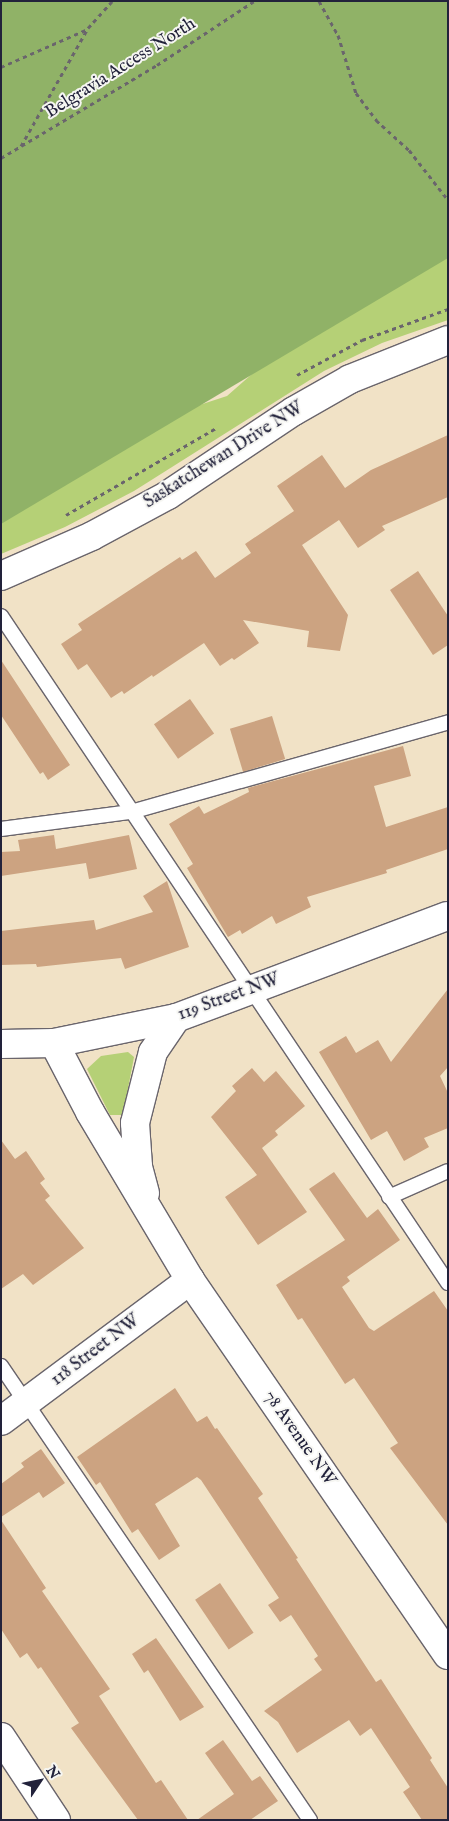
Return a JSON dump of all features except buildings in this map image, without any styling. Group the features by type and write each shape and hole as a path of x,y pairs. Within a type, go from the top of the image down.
{"street":[{"name":"Saskatchewan Drive NW","path":"1,576 92,536 168,495 294,411 350,379 448,340"},
{"name":"119 Street NW","path":"1,1044 54,1043 176,1018 448,916"},
{"name":"78 Avenue NW","path":"153,1221 138,1166 135,1122 153,1052 176,1018"},
{"name":"78 Avenue NW","path":"54,1043 153,1221 190,1280 448,1655"},
{"name":"118 Street NW","path":"1,1421 190,1280"},
{"path":"1,1737 56,1820"}],"lane":[{"path":"1,616 131,812 254,990 389,1197 448,1283"},
{"path":"1,829 131,812 448,722"},
{"path":"389,1197 448,1170"},
{"path":"1,1366 310,1820"}],"path":[{"path":"20,147 88,28 112,1"},
{"name":"Belgravia Access North","path":"1,158 157,65 254,1"},
{"path":"319,1 338,35 356,93 376,120 409,150 448,200"},
{"path":"1,67 88,28"}],"green space":[{"path":"1,1 448,1 448,258 1,524"},
{"path":"448,202 448,320 382,343 324,371 134,491 65,527 1,554 1,486 175,413 227,396"},
{"path":"128,1052 134,1057 123,1115 110,1115 87,1069 101,1056"}]}
